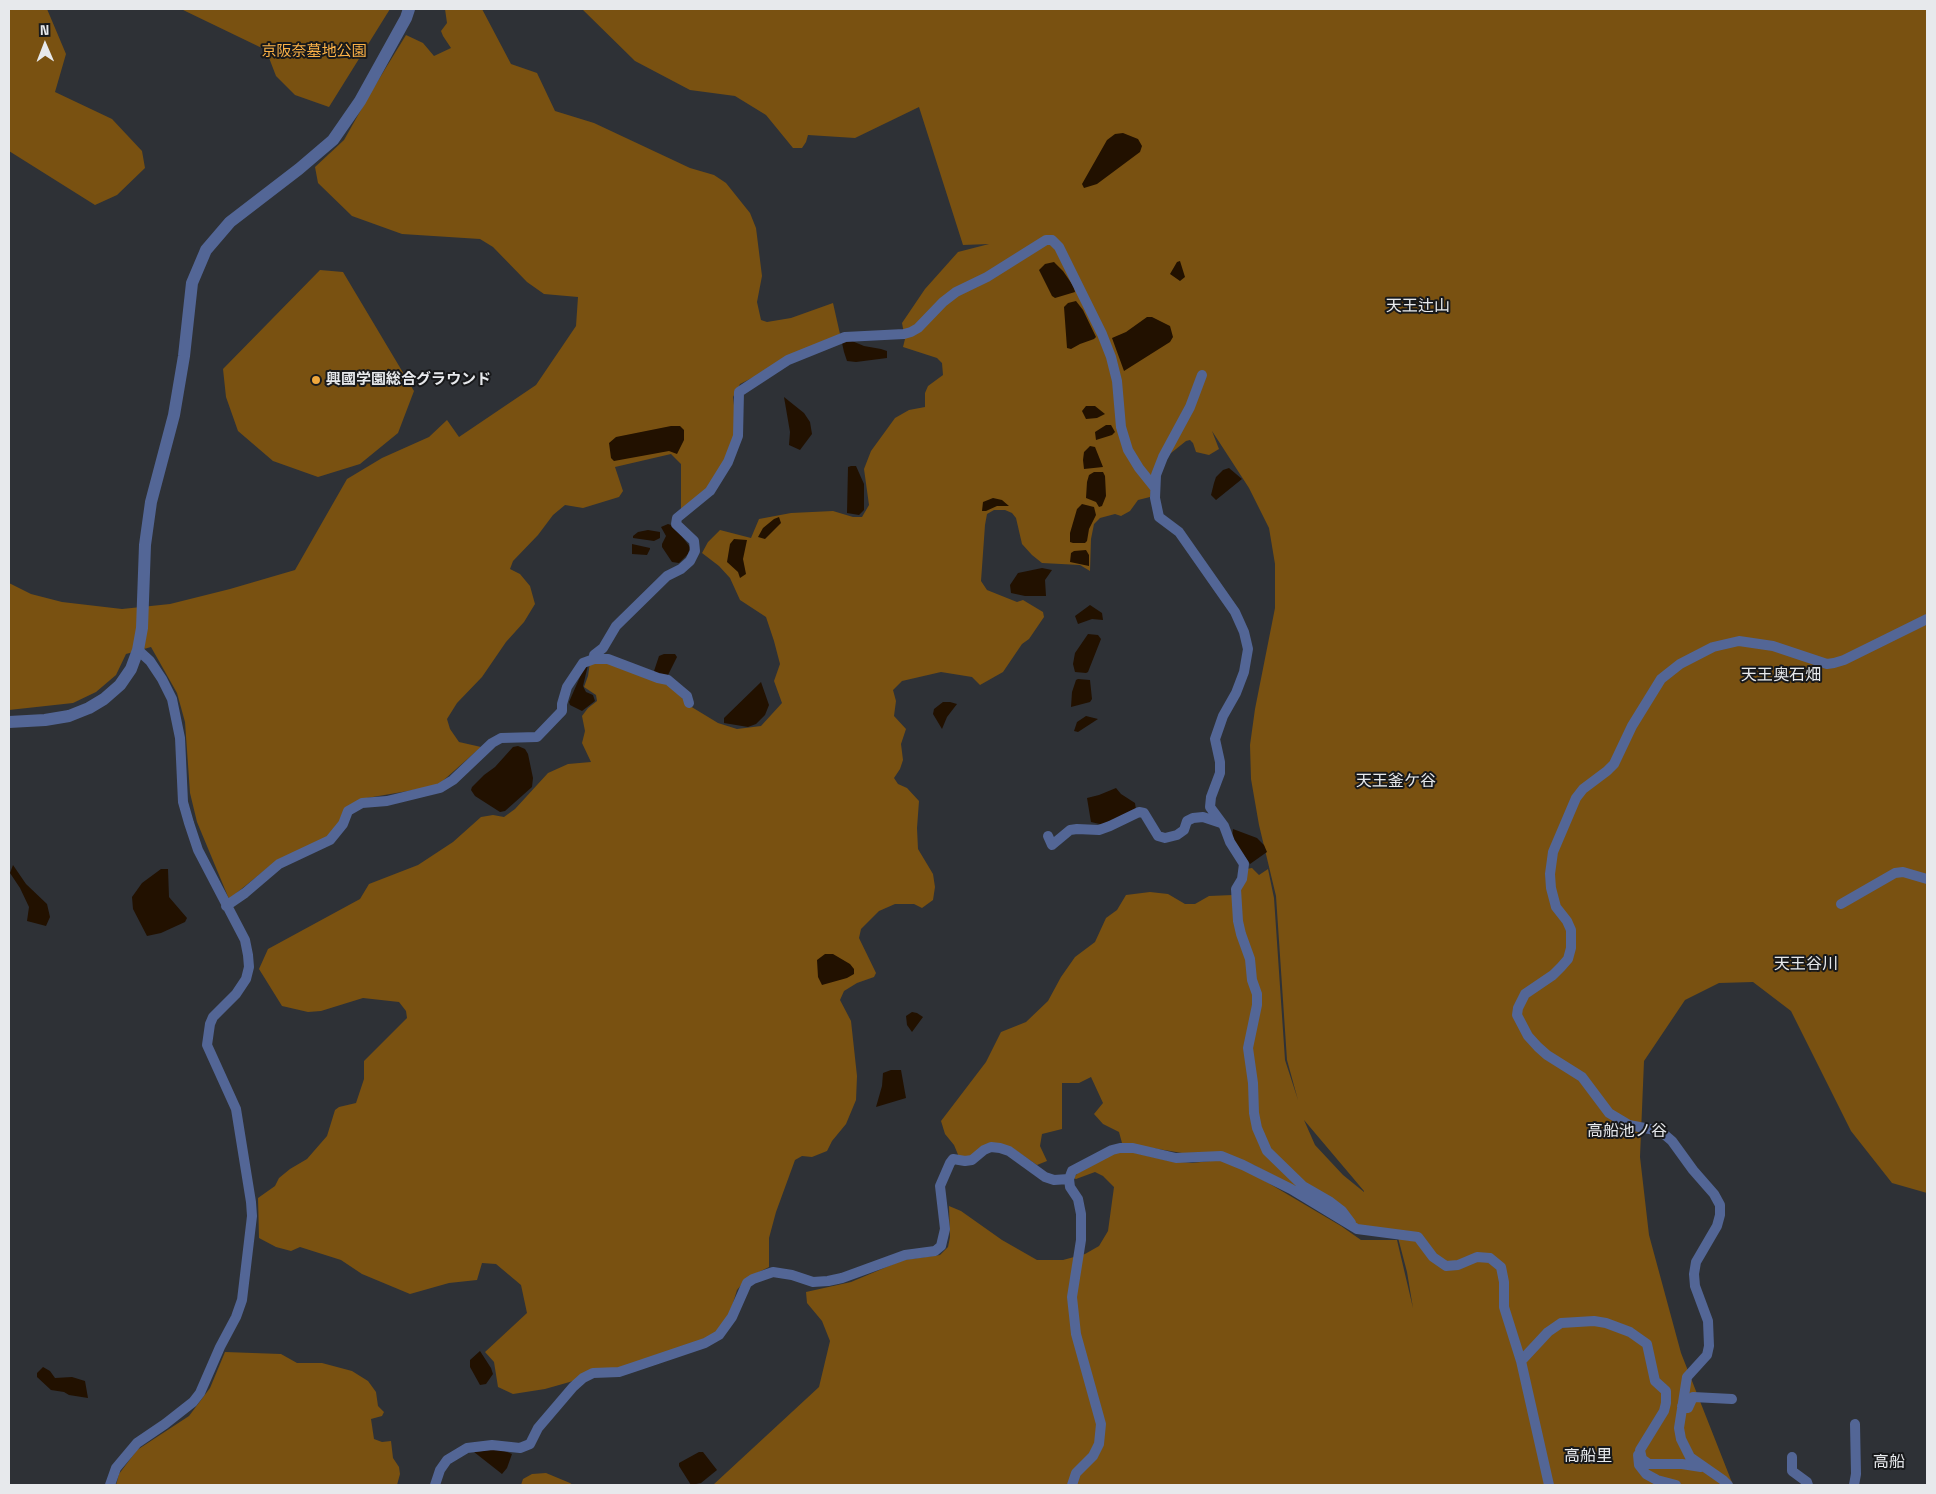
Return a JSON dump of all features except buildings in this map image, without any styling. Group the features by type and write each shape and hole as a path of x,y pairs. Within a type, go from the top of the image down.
{"street":[{"path":"9,722 45,720 69,716 89,708 104,699 120,685 131,669 138,650 142,628 145,545 151,502 174,415 184,356 192,283 206,250 230,222 299,169 333,140 360,100 406,18 409,9"},
{"path":"594,659 594,655 603,648 616,626 667,576 681,569 690,561 695,551 694,541 676,524 677,518 710,491 728,462 738,436 738,392 788,360 845,337 911,332 918,328 956,292 987,277 1046,240 1052,240 1060,246 1102,334 1111,357 1117,382 1121,427 1128,450 1154,488"},
{"path":"1202,375 1190,406 1163,456 1156,475 1154,488 1159,518 1179,532 1210,575 1235,612 1244,632 1248,649 1244,672 1236,693 1223,716 1215,739 1220,762 1220,773 1211,797 1210,807 1221,822 1230,842 1244,864 1242,879 1236,889 1240,934 1250,959 1252,980 1257,994 1257,1005 1248,1048 1253,1083 1254,1113 1268,1151 1303,1186 1342,1211 1357,1229"},
{"path":"1728,1485 1690,1457 1681,1439 1679,1428 1687,1377 1707,1355 1709,1346 1708,1321 1695,1286 1694,1274 1696,1262 1718,1226 1720,1204 1672,1141 1655,1130 1629,1125 1609,1114 1582,1077 1542,1051 1528,1036 1517,1016 1521,1000 1561,967 1568,958 1571,948 1571,930 1568,921 1556,907 1550,888 1553,852 1576,798 1583,789 1614,764 1632,726 1661,679 1680,664 1713,647 1740,641 1773,646 1827,664 1834,663 1844,660 1927,619"},
{"path":"110,1485 116,1468 137,1442 165,1424 193,1402 200,1393 221,1345 236,1317 242,1300 252,1216 236,1109 207,1045 213,1017 236,994 246,979 249,967 245,940 198,850 183,802 180,738 172,699 150,661 138,650"},
{"path":"226,906 245,893 279,864 330,840 343,824 348,811 362,803 387,801 440,788 453,780 492,743 502,738 537,737 562,711 562,704 568,687 583,662 594,659 608,659 668,680 687,696 689,703"},
{"path":"1048,836 1052,845 1070,830 1099,830 1139,812 1144,813 1158,836 1165,838 1177,835 1184,830 1187,821 1193,818 1203,817 1221,822"},
{"path":"1841,904 1895,873 1903,872 1927,878"},
{"path":"435,1485 440,1470 447,1460 468,1448 486,1445 520,1448 530,1444 538,1428 573,1387 593,1372 619,1372 634,1368 705,1344 719,1335 732,1316 747,1283 758,1276 773,1272 813,1282 828,1281 842,1278 905,1255 935,1251 941,1246 944,1238 940,1186 953,1159 972,1160 991,1147 1000,1148 1009,1151 1045,1177 1054,1180 1069,1179"},
{"path":"1072,1485 1076,1473 1093,1456 1099,1444 1101,1424 1076,1334 1072,1297 1080,1240 1081,1214 1078,1199 1070,1188 1069,1179 1072,1171 1112,1150 1120,1148 1133,1148 1176,1158 1221,1156 1243,1164 1291,1189 1357,1229 1418,1237 1433,1257 1446,1266 1458,1265 1477,1257 1490,1258 1501,1267 1504,1282 1504,1307 1521,1361 1549,1485"},
{"path":"1521,1361 1548,1332 1561,1323 1594,1321 1606,1323 1630,1332 1647,1344 1655,1381 1666,1391 1666,1403 1664,1411 1640,1450 1638,1457 1640,1465 1646,1474 1657,1480 1676,1485"},
{"path":"1682,1406 1688,1408 1693,1397 1732,1399"},
{"path":"1854,1424 1856,1474 1854,1485"},
{"path":"1640,1450 1642,1458 1649,1464 1682,1464 1705,1468"},
{"path":"1792,1456 1792,1471 1807,1482 1808,1485"}],"green space":[{"path":"9,9 47,9 66,54 55,92 112,119 142,151 145,168 117,195 95,205 9,151"},
{"name":"京阪奈墓地公園","path":"181,9 390,9 329,107 295,95 276,76 266,50"},
{"path":"445,9 482,9 511,64 537,73 555,111 594,123 690,168 714,175 726,183 750,213 756,228 762,276 757,302 761,320 767,322 791,318 833,303 840,334 740,384 733,397 735,413 734,435 726,460 706,490 681,512 681,464 671,454 615,467 623,491 619,497 583,508 565,505 553,515 538,535 513,561 510,569 520,574 530,586 535,604 524,622 506,642 482,677 457,703 447,719 450,729 459,742 481,747 437,786 361,799 328,838 270,866 229,899 197,822 190,793 185,722 177,693 151,647 126,654 116,675 96,692 73,703 9,710 9,583 31,594 62,602 122,609 170,604 295,570 347,479 382,458 429,437 447,420 459,437 536,385 576,326 578,297 544,294 527,282 493,247 480,239 402,234 352,216 318,183 315,167 344,140 406,35 423,43 434,56 451,48 441,31 447,23"},
{"path":"582,9 1927,9 1927,1193 1892,1183 1851,1131 1791,1011 1753,982 1719,983 1685,1000 1644,1061 1640,1157 1649,1235 1681,1353 1733,1485 713,1485 819,1387 830,1341 822,1321 807,1303 806,1292 851,1282 903,1260 940,1255 948,1247 950,1237 949,1206 961,1211 1002,1240 1037,1260 1063,1260 1085,1254 1099,1246 1108,1231 1114,1187 1103,1176 1095,1172 1076,1179 1073,1178 1078,1173 1114,1153 1127,1151 1170,1161 1192,1163 1220,1160 1248,1171 1341,1226 1361,1240 1397,1240 1413,1308 1407,1272 1396,1230 1360,1227 1254,1165 1122,1143 1119,1132 1103,1124 1094,1114 1103,1103 1091,1077 1079,1083 1062,1083 1062,1129 1042,1134 1040,1146 1047,1161 1037,1165 1012,1148 996,1143 974,1156 959,1157 954,1145 945,1134 941,1121 986,1062 1001,1032 1026,1022 1048,1001 1075,957 1095,942 1106,918 1117,910 1126,895 1150,892 1168,894 1185,904 1195,904 1209,896 1233,895 1246,869 1252,868 1259,875 1268,869 1274,898 1285,1060 1298,1100 1287,1060 1276,896 1259,825 1251,779 1250,745 1255,709 1275,608 1275,564 1269,528 1249,488 1212,431 1219,449 1209,455 1196,452 1190,440 1171,453 1159,457 1150,497 1138,500 1130,511 1121,516 1115,514 1100,518 1094,524 1091,539 1090,571 1080,565 1042,563 1022,544 1016,518 1012,513 1005,510 994,510 987,514 981,581 987,590 1017,602 1023,600 1043,612 1044,617 1029,639 1022,644 1003,672 980,685 972,677 941,672 902,681 893,690 896,701 894,716 906,729 901,744 903,760 894,778 898,784 907,788 919,801 918,849 933,874 935,887 933,900 922,908 914,904 895,904 879,911 861,929 859,938 876,973 874,977 857,983 844,991 840,1000 851,1021 857,1076 856,1100 846,1124 832,1141 827,1151 812,1157 802,1156 795,1160 776,1212 769,1238 769,1267 747,1278 737,1290 729,1316 718,1333 619,1368 545,1389 513,1394 498,1387 494,1362 485,1352 527,1313 521,1285 496,1264 482,1263 477,1280 449,1283 410,1294 362,1274 341,1260 300,1247 291,1251 276,1247 259,1238 258,1198 275,1186 279,1178 290,1169 307,1159 327,1136 335,1110 339,1107 356,1103 364,1079 364,1061 407,1018 406,1011 399,1002 363,998 321,1011 308,1012 282,1006 259,969 268,949 360,899 369,884 418,865 453,842 481,817 493,815 504,817 515,809 548,773 568,764 591,762 582,743 585,731 582,716 597,701 596,695 584,687 590,662 599,661 666,681 690,706 718,723 737,729 761,726 782,703 774,681 780,664 766,617 740,600 730,578 719,566 702,553 708,542 720,530 751,538 759,519 791,513 833,511 853,517 862,517 869,505 864,469 871,451 895,418 909,410 925,407 925,393 928,386 943,375 942,363 937,358 903,347 905,339 902,323 925,289 958,252 989,244 963,245 919,107 855,138 808,135 802,148 793,148 766,115 735,96 690,90 635,61","holes":["1304,1120 1364,1191 1343,1175 1315,1145"]},
{"name":"興國学園総合グラウンド","path":"320,270 343,272 414,391 398,433 360,464 318,477 273,461 238,431 226,397 223,369"},
{"path":"225,1352 281,1354 297,1363 322,1363 352,1371 368,1381 376,1392 378,1406 384,1412 382,1416 371,1419 374,1439 382,1442 391,1441 393,1458 399,1467 400,1474 397,1485 116,1485 119,1474 137,1450 189,1416 210,1388"},
{"path":"546,1473 573,1485 521,1485 523,1479 532,1474"}],"shaded area":[{"path":"1123,133 1138,139 1142,146 1140,152 1097,184 1084,188 1082,184 1107,140 1115,134"},
{"path":"1180,261 1185,277 1180,281 1170,274 1177,262"},
{"path":"1054,262 1063,271 1074,287 1075,292 1055,298 1052,296 1039,270 1045,264"},
{"path":"1076,301 1083,310 1096,337 1071,349 1067,348 1064,307 1068,303"},
{"path":"1147,317 1152,317 1170,326 1173,337 1170,342 1124,371 1112,338 1126,332"},
{"path":"844,341 852,341 864,346 887,351 887,358 856,362 847,361 842,343"},
{"path":"784,397 804,413 810,422 812,434 800,450 789,445 790,432"},
{"path":"1086,406 1095,406 1105,414 1097,418 1086,419 1082,411"},
{"path":"1106,425 1111,425 1115,432 1112,435 1096,440 1095,432"},
{"path":"671,426 680,426 684,430 684,440 677,454 669,451 614,461 611,458 609,443 616,437"},
{"path":"1090,446 1095,447 1103,467 1084,469 1084,452"},
{"path":"856,466 864,484 864,510 859,515 847,513 848,467"},
{"path":"1229,468 1242,479 1216,500 1211,495 1216,477 1223,470"},
{"path":"1094,472 1103,472 1105,476 1106,496 1102,506 1099,507 1096,502 1086,498 1089,475"},
{"path":"993,498 1002,500 1009,506 997,506 982,511 983,502"},
{"path":"1082,504 1094,507 1096,515 1089,529 1087,541 1085,543 1073,543 1070,542 1070,533 1077,509"},
{"path":"779,517 781,523 765,539 758,537 763,528"},
{"path":"668,524 674,526 690,547 688,554 679,563 672,562 662,547 666,536 661,527"},
{"path":"648,530 660,532 660,538 654,541 633,538 638,532"},
{"path":"734,539 747,540 743,559 746,574 740,578 738,572 727,562 730,544"},
{"path":"632,544 650,549 647,555 632,554"},
{"path":"1086,550 1089,555 1089,566 1070,562 1071,553"},
{"path":"1042,568 1052,570 1045,580 1046,596 1025,596 1011,593 1010,585 1018,573"},
{"path":"1090,605 1102,613 1103,620 1092,619 1078,624 1075,616"},
{"path":"1088,634 1098,635 1101,639 1088,672 1075,672 1073,664 1075,653"},
{"path":"675,654 677,657 668,675 657,674 654,671 659,656"},
{"path":"588,665 583,686 586,692 593,695 595,701 582,711 570,705 569,702 583,670"},
{"path":"1078,679 1090,680 1092,699 1090,702 1071,707 1072,692"},
{"path":"761,682 769,705 765,715 756,724 748,727 724,723 724,718"},
{"path":"943,702 957,704 947,717 942,729 933,714 934,709"},
{"path":"1086,716 1098,719 1078,732 1074,731 1077,722"},
{"path":"518,746 525,749 528,754 533,778 532,787 505,811 500,812 475,796 471,790 513,747"},
{"path":"1116,788 1121,794 1135,803 1136,810 1104,825 1091,822 1087,798"},
{"path":"1233,829 1257,838 1264,845 1267,852 1250,864 1232,838"},
{"path":"13,865 26,884 47,904 50,917 46,926 27,921 29,907 10,873"},
{"path":"161,869 168,869 169,897 187,918 185,922 161,933 147,936 133,909 132,897 142,883"},
{"path":"825,954 833,954 850,964 854,969 854,974 847,978 822,985 818,977 817,960"},
{"path":"912,1012 923,1017 912,1032 907,1025 906,1016"},
{"path":"891,1070 901,1070 906,1098 876,1107 882,1086 883,1073"},
{"path":"480,1351 493,1374 486,1384 480,1385 470,1367 470,1360"},
{"path":"43,1367 50,1371 55,1378 72,1377 85,1381 88,1398 51,1390 37,1377 37,1373"},
{"path":"502,1450 512,1454 507,1468 502,1474 474,1452"},
{"path":"699,1452 703,1452 717,1470 701,1483 691,1485 679,1463"}],"place":[{"name":"興國学園総合グラウンド","path":"316,380"}],"district":[{"name":"天王辻山","path":"1418,307"},
{"name":"天王奥石畑","path":"1781,676"},
{"name":"天王釜ケ谷","path":"1396,782"},
{"name":"天王谷川","path":"1806,965"},
{"name":"高船池ノ谷","path":"1627,1132"},
{"name":"高船里","path":"1588,1457"},
{"name":"高船","path":"1889,1463"}]}
